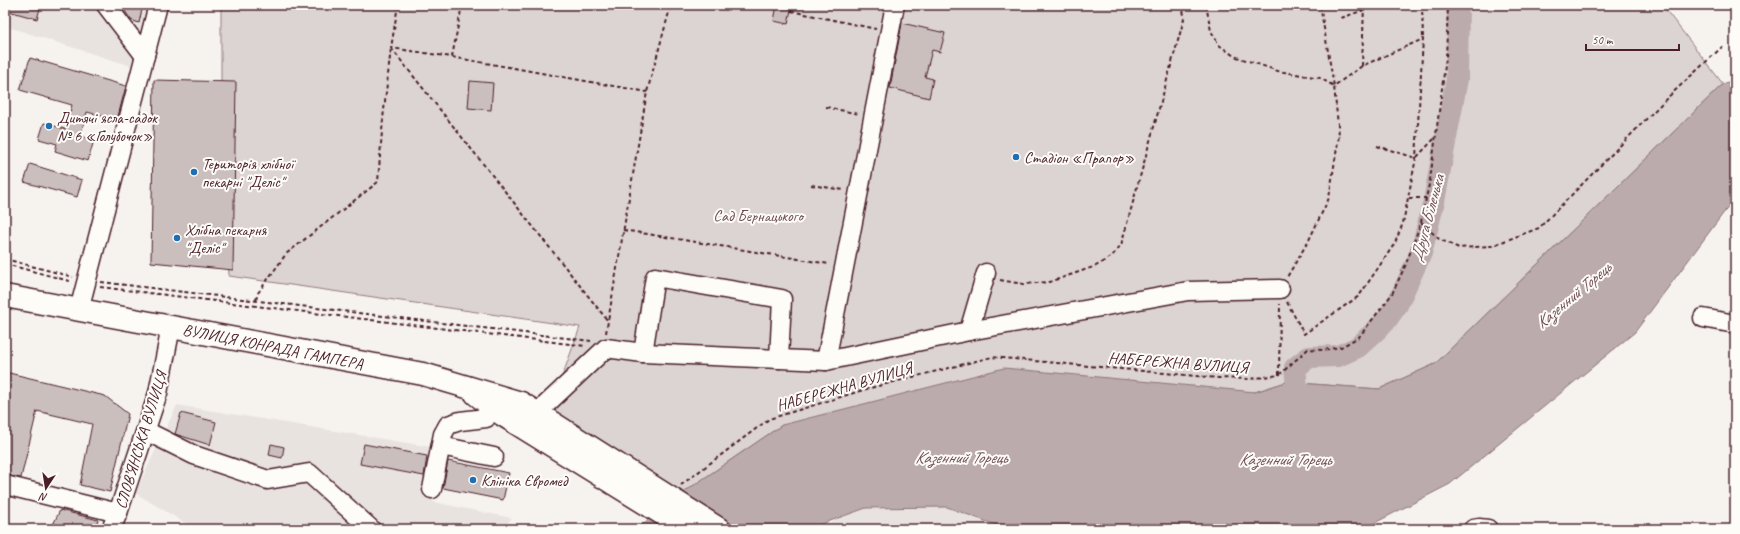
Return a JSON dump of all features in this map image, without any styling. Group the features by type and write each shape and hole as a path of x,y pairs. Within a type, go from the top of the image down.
{"main road":[{"name":"ВУЛИЦЯ КОНРАДА ГАМПЕРА","path":"5,296 422,374 521,403 531,421 642,501 687,529"},
{"name":"ВУЛИЦЯ КОНРАДА ГАМПЕРА","path":"466,386 503,415 531,421 666,497 719,529"}],"street":[{"path":"106,5 145,56"},
{"path":"79,310 158,5"},
{"path":"826,361 895,5"},
{"path":"969,331 985,276"},
{"path":"643,353 655,277 782,299 779,359"},
{"path":"531,421 603,341 643,353 826,361 969,331 1188,291 1280,289"},
{"path":"1703,318 1735,324"},
{"name":"СЛОВ’ЯНСЬКА ВУЛИЦЯ","path":"111,529 118,513 158,393 171,327"},
{"path":"432,489 443,434 448,425 460,421 486,418 491,405"},
{"path":"146,431 194,455 268,480 309,473 371,529"},
{"path":"441,446 494,457"},
{"path":"5,485 118,513"},
{"path":"1473,529 1488,529"}],"path":[{"path":"256,300 258,293 286,254 378,182 383,119 398,5"},
{"path":"452,57 462,5"},
{"path":"603,341 608,321 647,92 671,5"},
{"path":"844,5 852,7 853,5"},
{"path":"985,276 1023,284 1050,282 1096,266 1112,256 1121,245 1184,18 1183,5"},
{"path":"1206,5 1211,31 1219,45 1234,56 1278,71 1320,78 1334,86"},
{"path":"1279,374 1280,289 1310,240 1329,198 1339,135 1334,86 1320,5"},
{"path":"1362,66 1364,5"},
{"path":"1280,289 1304,334 1359,296 1395,243 1403,224 1416,158 1423,39 1422,5"},
{"path":"1279,374 1308,349 1323,350 1340,347 1359,336 1392,294 1421,223 1426,198 1436,137 1446,58 1448,5"},
{"path":"1341,18 1364,10"},
{"path":"791,11 890,32"},
{"path":"1334,86 1362,66 1423,39"},
{"path":"1421,223 1439,238 1460,248 1491,246 1539,228 1665,100 1723,46"},
{"path":"392,48 452,57 647,92"},
{"path":"392,48 608,321"},
{"path":"826,107 874,117"},
{"path":"1416,158 1436,137"},
{"path":"1377,146 1416,158"},
{"path":"812,185 859,193"},
{"path":"1409,198 1426,198"},
{"path":"623,230 844,266"},
{"path":"5,259 86,283 256,300 603,341"},
{"path":"5,264 86,283 603,341"},
{"name":"НАБЕРЕЖНА ВУЛИЦЯ","path":"666,497 692,475 769,419 870,388 992,357 1218,378 1250,379 1279,374"}],"shaded area":[{"path":"5,5 148,5 131,66 5,26"},
{"path":"177,405 444,449 433,502 512,518 502,529 195,529 135,493"},
{"path":"947,507 1007,529 815,529 866,508"}],"green space":[{"name":"Сад Бернацького","path":"221,5 1662,5 1723,84 1435,364 1379,389 1286,382 1255,392 782,425 681,494 550,410 580,327 229,276 221,113"}],"water":[{"name":"Казенний Торець","path":"1735,79 1735,200 1725,211 1635,332 1450,484 1363,529 1007,529 947,507 866,508 808,529 636,529 681,494 782,425 1004,368 1255,392 1286,382 1379,389 1435,364 1723,84"}],"building":[{"path":"5,5 41,5 37,19 5,10"},
{"path":"121,5 143,5 139,23 131,20"},
{"path":"777,5 792,5 788,24 774,21"},
{"path":"902,23 945,33 940,52 932,50 925,77 933,79 929,98 890,88"},
{"name":"Дитячі ясла-садок № 6 «Голубочок»","path":"30,58 126,86 117,120 87,112 80,136 94,140 88,161 55,151 57,144 39,139 44,123 65,129 72,105 20,90"},
{"name":"Територія хлібної пекарні \"Деліс\"","path":"154,80 236,82 233,270 151,262"},
{"path":"470,81 493,83 491,110 468,108"},
{"path":"30,164 82,180 77,197 24,182"},
{"path":"5,372 105,396 128,414 110,492 80,485 92,424 37,411 21,478 5,475 5,423 8,400 5,399"},
{"path":"181,413 216,422 210,445 175,434"},
{"path":"271,444 284,447 282,458 269,455"},
{"path":"364,444 427,456 424,476 360,464"},
{"name":"Клініка Євромед","path":"448,461 509,473 503,500 443,488"},
{"path":"60,510 98,520 94,529 51,529"}],"waterway":[{"name":"Друга Біленька","path":"1300,413 1295,368 1309,357 1338,356 1358,347 1385,322 1397,305 1421,253 1434,201 1457,79 1458,5"}],"place":[{"name":"Дитячі ясла-садок № 6 «Голубочок»","path":"49,126"},
{"name":"Стадіон «Прапор»","path":"1016,157"},
{"name":"Територія хлібної пекарні \"Деліс\"","path":"194,172"},
{"name":"Хлібна пекарня \"Деліс\"","path":"177,238"},
{"name":"Клініка Євромед","path":"473,480"}]}
